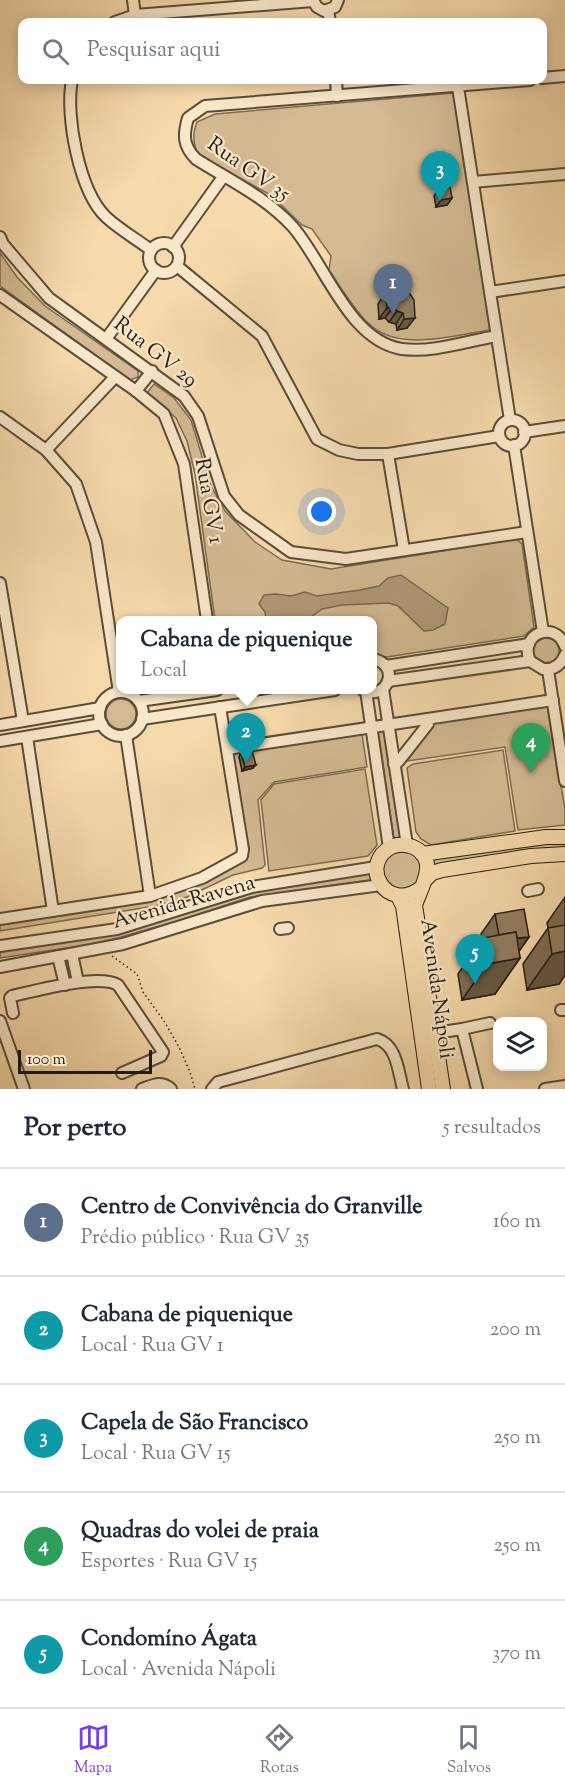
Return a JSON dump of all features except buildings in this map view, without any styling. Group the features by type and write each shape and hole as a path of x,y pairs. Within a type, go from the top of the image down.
{"main road":[{"path":"422,854 546,837 565,837"},
{"path":"423,884 428,870 422,854 407,845 389,848 379,859 376,873 381,885 392,894 406,896 423,884 432,873 442,870 531,856 565,854"},
{"name":"Avenida Nápoli","path":"423,884 415,905 443,1089"},
{"name":"Avenida Nápoli","path":"398,896 403,906 429,1089"}],"street":[{"path":"133,0 135,15"},
{"path":"126,18 135,15 231,4 313,1 320,9 328,10 335,7 338,0"},
{"path":"328,10 329,18"},
{"path":"547,78 565,76"},
{"path":"72,84 72,121 80,171 91,196 105,216 151,250"},
{"path":"336,84 337,96"},
{"name":"Rua GV 35","path":"489,84 205,106 188,118 184,132 185,143 196,159 271,206 293,228 361,327 379,341 402,349 429,348 497,336"},
{"path":"459,87 510,420"},
{"path":"473,182 565,174"},
{"path":"173,247 224,177"},
{"name":"Rua GV 29","path":"0,237 3,244 49,298 184,396 198,417 224,496 239,515 291,552 346,559 527,532"},
{"path":"151,250 162,244 173,247 177,253 177,266"},
{"path":"151,250 149,262 156,270 166,273 177,266"},
{"path":"177,266 262,336 318,439 339,450 358,454 388,454 499,436"},
{"path":"106,339 156,270"},
{"path":"490,292 565,281"},
{"name":"Rua GV 1","path":"0,295 164,414 184,464 206,616"},
{"path":"136,392 152,371"},
{"path":"46,450 115,377"},
{"path":"0,417 46,450 76,484 96,542 116,672"},
{"path":"510,420 520,423 524,432 520,442 514,445 503,442 499,436 501,426 510,420"},
{"path":"524,432 565,426"},
{"path":"514,445 543,632"},
{"path":"388,454 404,550"},
{"path":"0,583 23,721"},
{"path":"565,646 555,633 543,632 532,638 527,650 530,661 538,668 548,670 559,665 565,655"},
{"path":"386,666 528,644"},
{"path":"377,660 386,666 389,676 386,685 388,725 407,845"},
{"path":"377,691 386,685 530,661"},
{"path":"548,670 562,746 565,781"},
{"path":"116,694 107,698 100,708 102,724 112,734 126,735 136,730 143,713 139,701 130,694"},
{"path":"139,701 189,694"},
{"path":"142,719 308,694"},
{"path":"365,694 389,848"},
{"path":"227,749 553,700"},
{"path":"0,919 150,896 202,878 242,856 243,849 220,707"},
{"path":"0,725 100,708"},
{"path":"394,764 428,724 428,719"},
{"path":"0,741 102,724"},
{"path":"126,735 150,896"},
{"path":"27,736 53,911"},
{"name":"Avenida Ravena","path":"0,946 117,929 252,887 376,867"},
{"name":"Avenida Ravena","path":"0,967 123,944 262,901 381,885"},
{"path":"72,954 78,982"},
{"path":"58,956 65,985"},
{"path":"13,1013 10,998 12,996 78,982 111,981 118,985 163,1052 161,1056 122,1073"},
{"path":"0,1021 24,1089"},
{"path":"435,1033 490,1023"},
{"path":"462,1029 477,1089"},
{"path":"212,1089 219,1082 377,1039 386,1041 392,1050 403,1089"},
{"path":"142,1089 160,1083 166,1084 171,1089"}],"path":[{"path":"108,953 137,974 143,992 179,1047 195,1089"}],"shaded area":[{"path":"453,93 490,330 426,340 410,340 380,332 358,312 329,270 331,256 312,229 302,225 271,195 199,156 194,143 197,122 215,114"},
{"path":"0,253 17,277 45,306 138,371 138,377 130,380 0,286"},
{"path":"154,384 174,398 191,420 211,486 225,511 255,542 282,560 331,569 516,539 522,544 534,627 524,636 387,657 377,656 377,616 214,616 195,474 187,441 176,418 147,393"},
{"path":"401,575 448,608 445,624 433,630 424,631 398,606 389,603 342,605 322,609 312,616 266,616 259,604 264,595 291,596 305,592 317,596 379,586 388,578"},
{"path":"546,638 555,642 559,651 555,660 546,664 537,660 533,651 537,642"},
{"path":"121,699 132,703 136,714 132,725 121,729 110,725 106,714 110,703"},
{"path":"547,704 565,809 565,825 518,830 505,747 407,761 436,720"},
{"path":"378,730 384,731 401,838 394,840"},
{"path":"362,734 367,767 274,782 258,800 265,865 262,868 233,875 187,897 161,905 0,931 0,923 203,881 234,867 241,861 232,754"},
{"path":"503,750 515,831 431,845 421,839 416,832 407,768 413,764"},
{"path":"365,769 377,845 368,856 269,871 261,800 274,784"},
{"path":"565,840 565,851 431,870 428,857"},
{"path":"402,850 416,856 422,870 416,884 402,890 388,884 382,870 388,856"},
{"path":"368,872 371,875 370,880 250,897 177,921 93,944 0,958 0,952 92,938 234,895"}],"place":[{"name":"Capela de São Francisco","path":"440,201"},
{"name":"Centro de Convivência do Granville","path":"393,314"},
{"name":"Cabana de piquenique","path":"246,763"},
{"name":"Quadras do volei de praia","path":"531,773"},
{"name":"Condomíno Ágata","path":"475,984"}]}
